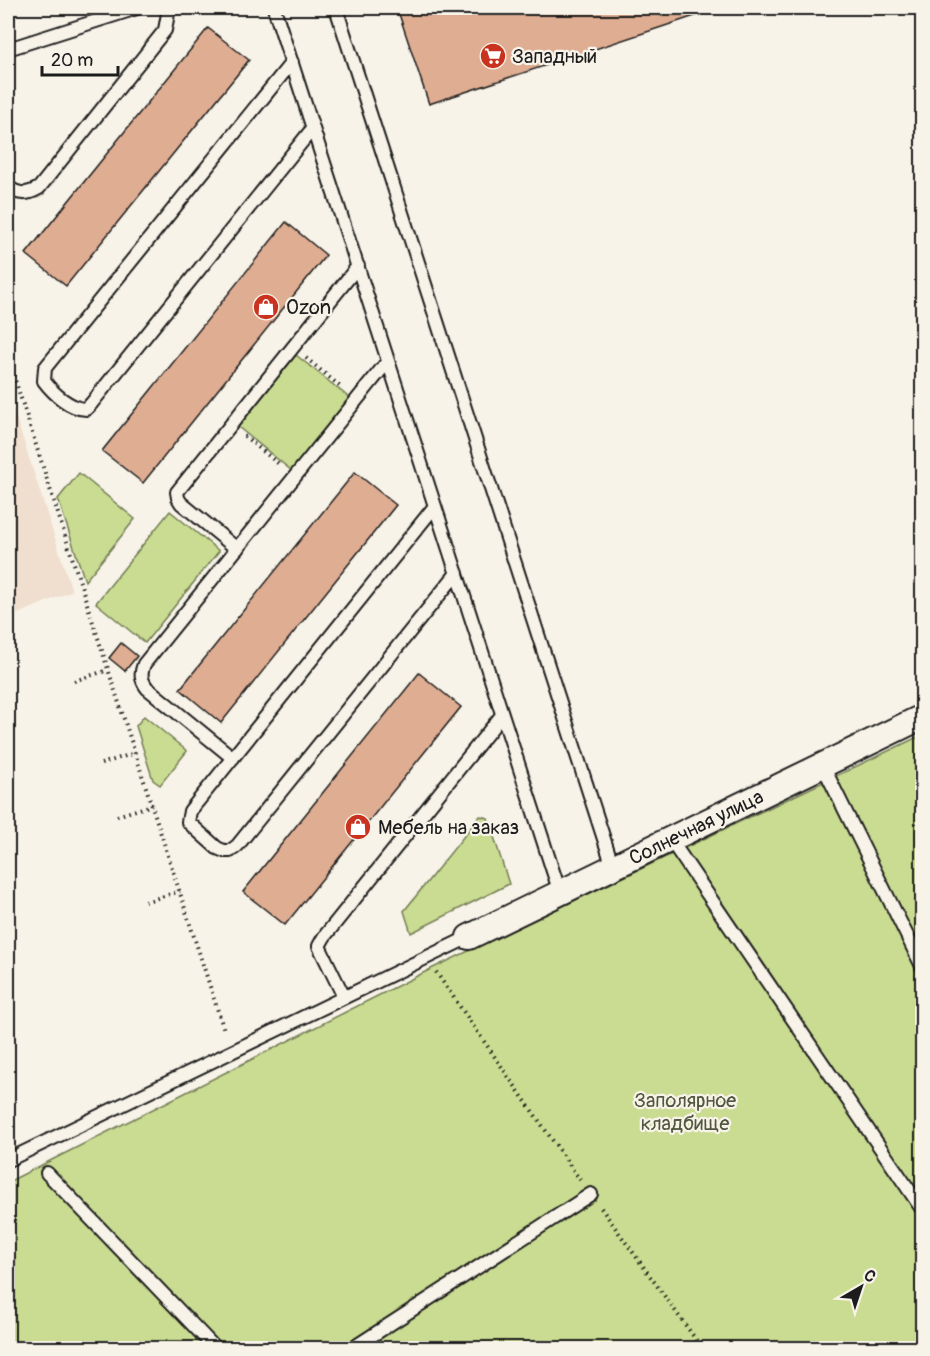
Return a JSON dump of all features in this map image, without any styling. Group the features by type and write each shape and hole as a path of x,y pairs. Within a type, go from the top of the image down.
{"street":[{"name":"Солнечная улица","path":"469,936 922,717"}],"lane":[{"path":"8,49 137,8"},
{"path":"8,187 20,194 30,193 39,188 165,30 169,8"},
{"path":"274,8 560,893"},
{"path":"336,8 613,867"},
{"path":"292,62 45,368 44,381 49,388 78,409 86,408 91,404 313,128"},
{"path":"237,549 181,503 177,492 358,266"},
{"path":"233,758 147,688 141,680 141,671 144,664 388,361"},
{"path":"435,506 188,816 188,822 192,828 224,851 230,851 237,846 457,573"},
{"path":"344,997 323,956 320,946 324,937 502,715"},
{"path":"823,766 922,966"},
{"path":"670,839 922,1209"},
{"path":"8,1160 469,936"},
{"path":"47,1173 215,1348"},
{"path":"352,1348 591,1194"}],"path":[{"path":"293,347 357,399"},
{"path":"8,358 224,1030"},
{"path":"230,425 294,477"},
{"path":"74,681 108,670"},
{"path":"101,764 135,753"},
{"path":"117,816 152,805"},
{"path":"145,902 180,891"},
{"path":"410,965 433,968 702,1348"}],"shaded area":[{"path":"8,393 72,591 8,618"}],"green space":[{"path":"296,355 351,399 292,471 238,427"},
{"path":"79,473 135,519 85,581 58,499"},
{"path":"170,511 219,551 145,643 96,603"},
{"path":"144,716 187,751 160,785 153,780 136,726"},
{"name":"Заполярное кладбище","path":"922,735 922,1348 8,1348 8,1182 433,968"},
{"path":"480,816 488,818 509,884 411,933 404,911"}],"building":[{"name":"Западный","path":"397,8 719,8 429,104"},
{"path":"208,28 249,60 66,286 26,254"},
{"path":"286,222 326,255 143,483 102,451"},
{"path":"355,472 396,505 221,723 180,689"},
{"path":"121,643 137,656 125,671 109,658"},
{"path":"419,673 461,707 285,925 243,892"}],"place":[{"name":"Западный","path":"493,56"},
{"name":"Ozon","path":"266,307"},
{"name":"Мебель на заказ","path":"358,827"}]}
